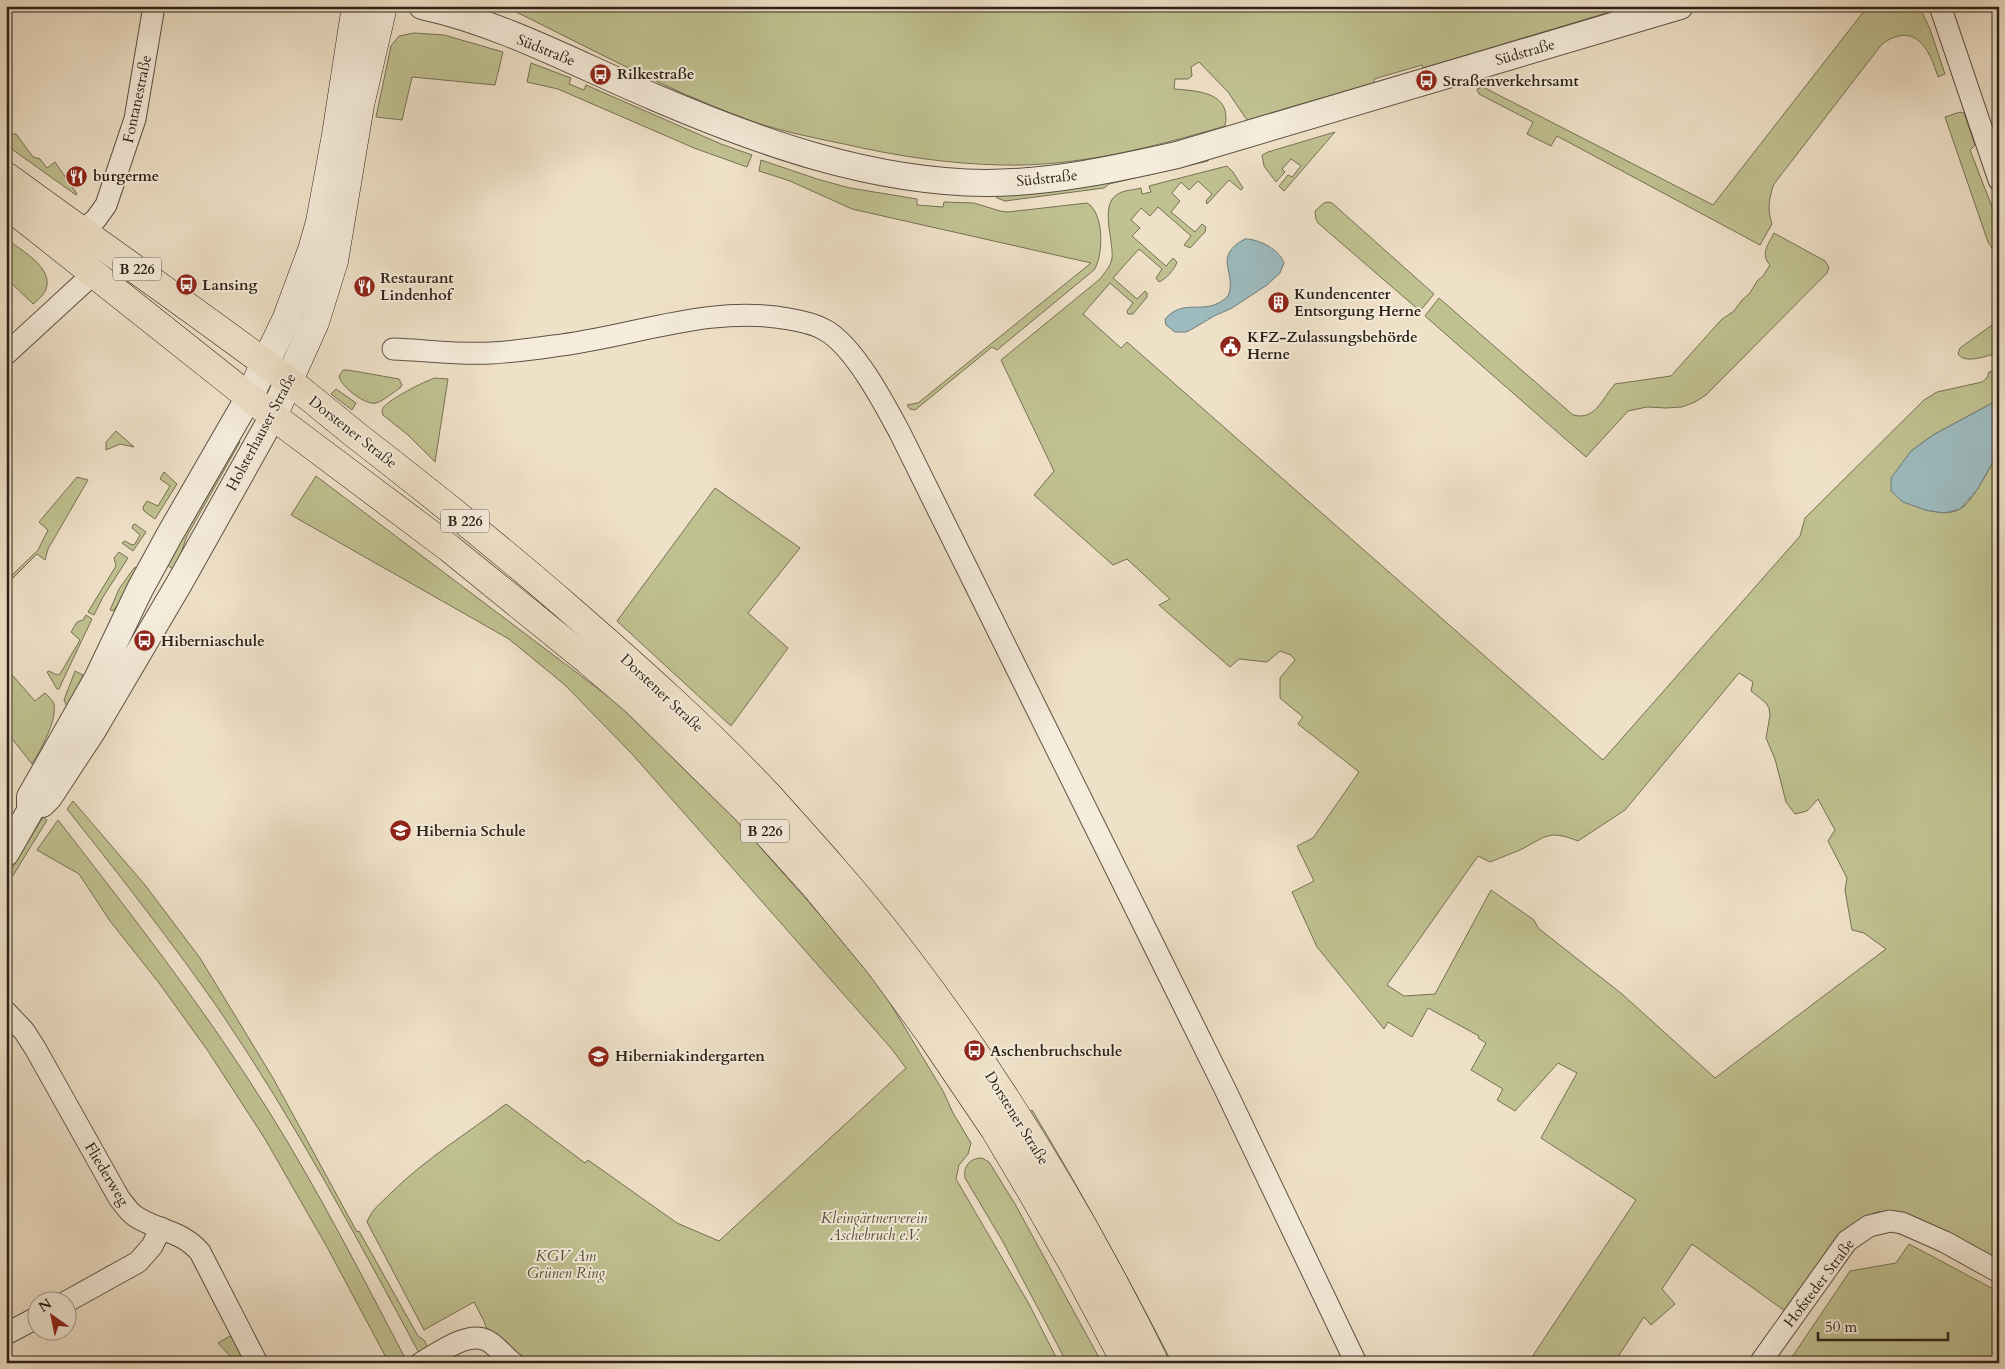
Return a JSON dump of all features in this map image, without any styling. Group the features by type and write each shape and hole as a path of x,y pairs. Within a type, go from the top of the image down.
{"main road":[{"name":"Holsterhauser Straße","path":"249,397 266,364 299,285 320,222 356,6"},
{"name":"Holsterhauser Straße","path":"273,416 315,322 334,261 360,105 383,6"},
{"name":"Dorstener Straße","path":"6,176 133,266 288,380 496,546 646,675 765,792 833,868 899,948 974,1051 1046,1165 1114,1283 1155,1363"},
{"name":"Dorstener Straße","path":"6,204 195,352 273,416 449,548 621,688 747,811 808,878 879,964 930,1034 995,1130 1073,1264 1126,1363"}],"street":[{"name":"Fontanestraße","path":"82,231 96,219 106,205 136,119 154,6"},
{"name":"Südstraße","path":"422,6 465,18 528,42 653,97 760,140 832,161 880,172 930,179 987,183 1086,174 1177,155 1680,6"},
{"path":"1940,6 1999,180"},
{"path":"45,234 59,236 82,231"},
{"path":"6,354 93,274"},
{"path":"392,349 490,353 556,346 729,315 772,316 800,321 825,330 840,341 877,391 908,450 1224,1087 1234,1113 1325,1295 1335,1321 1356,1363"},
{"name":"Holsterhauser Straße","path":"28,815 30,797 88,694 140,589 170,534 249,397"},
{"name":"Holsterhauser Straße","path":"6,852 28,815 49,797 93,730 180,582 273,416"},
{"name":"Fliederweg","path":"6,1012 24,1031 35,1048 119,1198 135,1216 181,1236 192,1243 200,1252 257,1363"},
{"name":"Hofsteder Straße","path":"1760,1363 1847,1241 1870,1226 1890,1221 1902,1224 1945,1242 1999,1272"},
{"path":"78,1295 138,1262 152,1246 161,1228"},
{"path":"6,1334 28,1322"},
{"path":"421,1363 465,1338 476,1337 487,1340 513,1363"}],"green space":[{"path":"504,6 1630,6 1423,68 1422,65 1374,79 1374,83 1247,120 1228,92 1199,62 1191,67 1192,76 1188,79 1175,79 1174,89 1211,95 1218,100 1223,106 1226,115 1225,126 1143,148 1087,159 1030,165 1002,165 962,163 903,156 766,126 681,92"},
{"path":"1868,6 1919,6 1930,29 1945,74 1938,77 1925,48 1912,37 1903,35 1882,44 1774,184 1769,204 1772,224 1760,245 1557,136 1551,146 1527,134 1533,122 1479,94 1477,89 1483,87 1713,205"},
{"path":"414,33 444,35 503,52 495,85 412,77 402,120 376,117 391,46 399,36"},
{"path":"531,63 571,78 569,84 584,90 586,85 721,144 752,155 747,167 694,148 558,89 527,82"},
{"path":"1960,112 1964,113 1975,145 1970,150 1999,225 1999,259 1988,242 1945,117"},
{"path":"1335,132 1284,191 1279,186 1288,175 1292,177 1301,166 1291,159 1282,169 1285,172 1276,182 1264,166 1262,155 1268,152"},
{"path":"16,134 33,157 40,159 47,168 55,162 77,194 6,145 6,138"},
{"path":"1209,159 1208,161 1109,184 1104,188 1005,201 997,198 994,194"},
{"path":"761,160 850,188 917,199 917,205 943,207 944,202 974,203 1008,212 1087,203 1097,215 1101,234 1100,254 1094,270 997,350 992,347 915,410 910,409 907,405 918,403 1091,263 852,209 790,181 759,171"},
{"path":"1227,166 1243,188 1241,190 1229,180 1207,204 1206,201 1212,194 1198,181 1189,190 1181,182 1172,193 1180,201 1171,212 1195,232 1202,224 1206,227 1205,232 1190,248 1184,245 1191,236 1158,207 1150,216 1141,208 1131,220 1140,228 1132,236 1166,266 1173,258 1177,262 1176,265 1159,282 1156,278 1162,269 1139,249 1113,278 1137,299 1145,291 1147,293 1147,297 1133,314 1128,314 1127,311 1133,303 1110,283 1083,314 1121,348 1127,342 1603,760 1800,536 1805,518 1924,400 1937,392 1982,382 1987,378 1989,372 1999,370 1999,402 1996,401 1933,435 1911,451 1925,510 1952,512 1960,509 1970,499 1999,451 1999,1266 1885,1212 1877,1212 1870,1215 1789,1314 1692,1244 1662,1289 1675,1304 1651,1325 1644,1317 1614,1363 1528,1363 1636,1200 1541,1138 1577,1073 1558,1063 1515,1111 1497,1100 1503,1089 1471,1070 1486,1043 1478,1038 1479,1036 1428,1008 1412,1037 1388,1022 1384,1029 1317,947 1292,892 1314,881 1297,846 1313,838 1359,772 1298,724 1303,717 1280,698 1280,678 1295,660 1291,655 1280,651 1267,662 1239,659 1230,667 1159,605 1170,599 1127,559 1113,565 1034,495 1054,471 1001,360 1100,279 1112,258 1108,214 1112,199 1120,193 1141,188 1142,194 1151,192 1149,186","holes":["1739,673 1753,682 1751,691 1766,703 1769,708 1770,715 1766,738 1775,759 1786,802 1795,814 1807,811 1818,799 1835,830 1828,841 1847,878 1845,890 1852,930 1864,933 1886,949 1715,1078 1622,994 1538,928 1534,920 1491,890 1435,994 1404,996 1387,985 1478,856 1490,862 1520,850 1542,838 1553,835 1568,837 1578,841 1625,810"]},
{"path":"1328,202 1332,203 1434,294 1420,311 1318,223 1315,211"},
{"path":"1774,233 1825,261 1829,267 1827,273 1706,395 1682,407 1647,407 1628,411 1586,457 1425,316 1439,298 1573,415 1587,415 1598,407 1615,384 1671,376 1721,320 1734,311 1763,276 1770,265 1765,253"},
{"path":"6,239 34,260 45,274 47,281 46,289 33,304 6,278"},
{"path":"1999,320 1999,353 1971,359 1966,359 1958,354 1960,348"},
{"path":"343,370 399,379 402,385 382,400 372,403 360,398 344,385 339,376"},
{"path":"435,378 448,379 435,462 408,435 383,415 382,411 387,404 399,395"},
{"path":"336,389 356,403 352,410 331,394"},
{"path":"116,431 134,447 120,444 106,450 106,442"},
{"path":"233,438 240,442 187,536 175,570 162,562"},
{"path":"164,472 177,484 155,519 144,511 143,507 147,501 158,506 170,486 160,479"},
{"path":"316,476 617,703 716,797 873,975 943,1091 953,1113 971,1143 968,1154 959,1165 956,1179 1029,1304 1059,1363 522,1363 489,1335 474,1302 424,1330 367,1222 377,1206 418,1169 506,1104 585,1163 588,1160 677,1223 719,1241 906,1068 890,1047 633,755 565,685 509,639 291,515"},
{"path":"77,477 88,480 48,549 45,560 37,554 6,585 6,581 38,550 48,530 39,522"},
{"path":"715,488 800,548 748,613 788,648 731,726 617,621"},
{"path":"135,524 146,532 133,551 122,543 125,541 132,545 135,544 140,535 132,528"},
{"path":"119,552 128,558 94,615 88,612 116,566 114,558"},
{"path":"136,567 141,569 135,582 113,611 110,610 119,589"},
{"path":"86,615 92,619 59,689 57,689 47,672 60,674 80,640 71,632 77,622 83,620"},
{"path":"6,668 35,701 45,693 54,705 53,719 43,744 32,764 6,731"},
{"path":"75,671 83,675 69,711 64,700"},
{"path":"73,801 145,885 200,958 273,1078 357,1232 359,1231 418,1336 424,1340 428,1348 419,1353 325,1181 275,1096 185,961 67,809"},
{"path":"43,817 47,820 6,887 6,878"},
{"path":"58,820 167,962 244,1072 322,1201 405,1358 396,1363 389,1363 327,1247 265,1139 208,1051 159,983 110,921 79,874 37,850"},
{"path":"1032,1110 1104,1235 1172,1363 1165,1363 1026,1114"},
{"path":"982,1158 989,1162 1015,1204 1102,1363 1067,1363 1003,1242 965,1178 966,1166 974,1159"},
{"path":"1909,1244 1999,1292 1999,1363 1788,1363 1850,1271 1896,1263"},
{"path":"232,1335 247,1363 237,1363 218,1343"}],"water":[{"path":"1245,239 1262,243 1278,253 1284,263 1280,273 1267,285 1232,308 1186,332 1175,332 1166,325 1165,319 1173,312 1188,307 1212,306 1228,296 1230,280 1227,259 1229,252"},
{"path":"1996,401 1999,402 1999,451 1977,490 1960,509 1944,513 1925,510 1903,502 1891,491 1891,478 1911,451 1933,435"}],"place":[{"name":"Rilkestraße","path":"601,74"},
{"name":"Straßenverkehrsamt","path":"1427,81"},
{"name":"burgerme","path":"77,176"},
{"name":"Lansing","path":"186,285"},
{"name":"Restaurant Lindenhof","path":"364,287"},
{"name":"Kundencenter Entsorgung Herne","path":"1278,303"},
{"name":"KFZ-Zulassungsbehörde Herne","path":"1231,346"},
{"name":"Hiberniaschule","path":"145,641"},
{"name":"Hibernia Schule","path":"400,831"},
{"name":"Aschenbruchschule","path":"974,1051"},
{"name":"Hiberniakindergarten","path":"599,1056"}],"park label":[{"name":"Kleingärtnerverein Aschebruch e.V.","path":"874,1226"},
{"name":"KGV Am Grünen Ring","path":"566,1264"}]}
